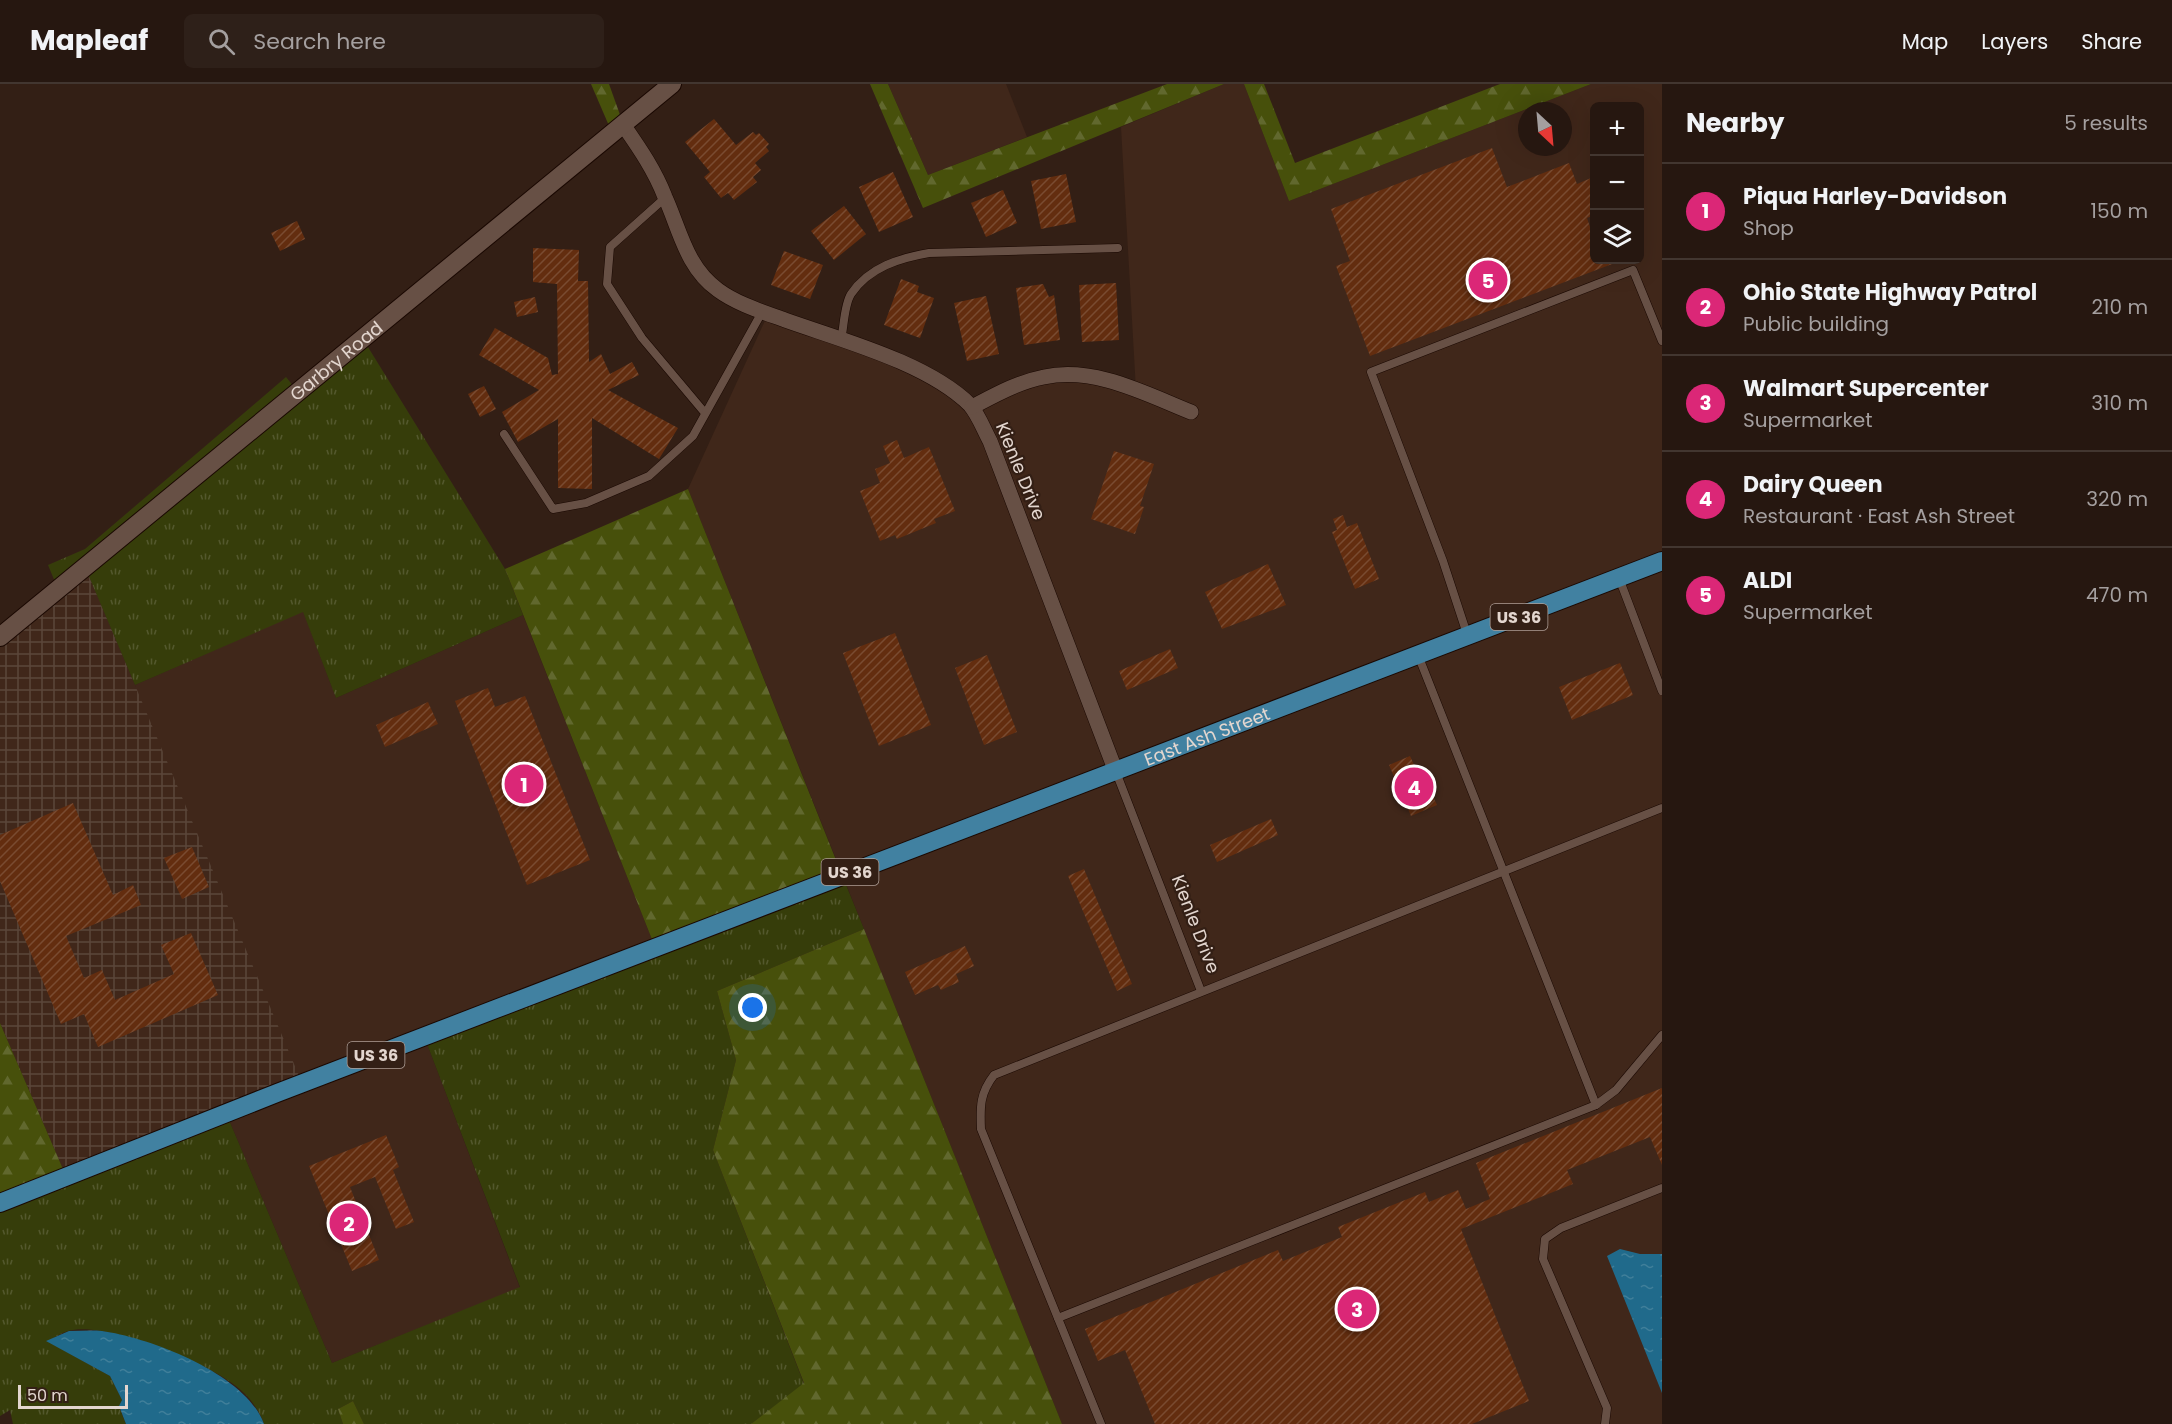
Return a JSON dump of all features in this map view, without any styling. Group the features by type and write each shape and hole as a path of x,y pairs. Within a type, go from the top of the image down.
{"main road":[{"name":"East Ash Street","path":"0,1203 268,1096 1662,561"}],"street":[{"name":"Garbry Road","path":"0,637 624,126 672,84"},
{"name":"Kienle Drive","path":"624,126 649,163 666,197 682,244 694,265 718,291 762,312 867,348 949,387 972,407 990,441 1116,772"},
{"path":"972,407 1015,386 1046,376 1083,375 1119,384 1191,411"}],"lane":[{"path":"666,197 610,247 607,284 642,338 705,413"},
{"path":"841,340 850,295 876,269 901,258 929,253 1008,253 1118,248"},
{"path":"1468,637 1443,561 1371,372 1633,270 1662,341"},
{"path":"504,434 553,509 586,503 649,476 693,436 762,312"},
{"path":"1619,578 1662,691"},
{"path":"1418,655 1596,1105"},
{"name":"Kienle Drive","path":"1116,772 1201,991"},
{"path":"1101,1424 981,1129 980,1103 984,1088 994,1075 1502,870 1662,808"},
{"path":"1058,1318 1596,1105 1616,1090 1662,1035"},
{"path":"1605,1424 1607,1408 1543,1259 1545,1239 1561,1228 1662,1188"}],"shaded area":[{"path":"888,84 1006,84 1027,137 928,175"},
{"path":"1224,84 1244,84 1289,201 1518,112 1518,156 1572,156 1572,102 1545,102 1591,84 1662,84 1662,1424 1062,1424 688,489 768,314 867,348 972,407 1045,376 1136,390 1121,127"},
{"path":"85,566 302,1083 66,1176 0,1023 0,637"},
{"path":"303,611 336,698 523,615 655,947 424,1036 520,1288 332,1363 226,1113 135,685"}],"green space":[{"path":"591,84 609,84 624,126 613,135"},
{"path":"870,84 888,84 928,175 1167,84 1224,84 923,208"},
{"path":"1244,84 1264,84 1295,163 1500,84 1591,84 1545,102 1518,102 1518,112 1289,201"},
{"path":"363,339 505,569 523,615 336,698 303,612 135,685 85,567 58,589 48,565 85,549 286,377 298,392"},
{"path":"688,489 842,875 655,947 505,569"},
{"path":"842,875 864,929 717,991 736,1060 713,1150 804,1384 751,1424 364,1424 353,1401 338,1409 343,1424 264,1424 247,1396 210,1370 160,1347 133,1338 85,1329 68,1331 47,1341 110,1376 122,1400 119,1407 126,1424 13,1424 10,1410 0,1416 0,1203 226,1113 332,1363 520,1287 424,1036"},
{"path":"864,929 1062,1424 751,1424 804,1383 713,1150 736,1060 717,991"},
{"path":"0,1023 66,1176 0,1203"},
{"path":"353,1401 364,1424 343,1424 338,1409"}],"water":[{"path":"1620,1249 1640,1254 1662,1254 1662,1393 1607,1256"},
{"path":"69,1331 102,1331 122,1335 145,1341 195,1361 238,1389 254,1406 264,1424 126,1424 119,1406 122,1400 110,1376 46,1341"}],"building":[{"path":"714,119 736,145 753,132 756,135 759,133 769,144 766,147 769,151 755,163 761,170 753,177 757,182 734,200 728,193 721,198 704,177 710,172 685,142"},
{"path":"1492,148 1507,187 1569,163 1577,184 1590,178 1590,217 1587,218 1590,227 1590,264 1612,264 1370,356 1336,266 1350,261 1331,209"},
{"path":"893,172 913,217 879,232 859,187"},
{"path":"1066,174 1076,222 1041,229 1031,181"},
{"path":"1003,190 1017,223 986,237 971,203"},
{"path":"844,206 866,234 834,260 811,231"},
{"path":"297,221 305,239 280,251 271,233"},
{"path":"533,248 579,250 578,281 588,281 589,362 601,354 610,374 632,362 639,375 608,390 678,428 659,459 592,418 592,489 558,488 558,419 518,442 502,412 539,390 479,355 495,328 548,358 552,375 558,374 557,284 533,282"},
{"path":"784,251 823,265 810,299 771,285"},
{"path":"901,279 919,286 917,292 934,298 920,338 884,325"},
{"path":"1116,283 1119,340 1082,342 1079,285"},
{"path":"1043,284 1049,297 1054,295 1060,340 1024,345 1016,288"},
{"path":"986,296 999,354 967,361 954,303"},
{"path":"535,297 538,312 517,317 514,302"},
{"path":"484,386 496,409 480,417 468,394"},
{"path":"897,440 904,458 929,447 955,511 934,519 936,523 897,539 895,535 880,541 860,491 880,483 875,469 890,463 883,446"},
{"path":"1114,451 1154,464 1140,506 1144,507 1135,534 1091,519"},
{"path":"1343,515 1347,527 1357,523 1379,579 1355,589 1332,532 1337,530 1333,519"},
{"path":"1268,564 1286,605 1222,629 1205,592"},
{"path":"895,633 931,725 879,746 843,653"},
{"path":"1170,649 1178,668 1127,690 1119,671"},
{"path":"987,655 1017,732 984,745 955,668"},
{"path":"1620,663 1633,695 1572,720 1559,687"},
{"path":"488,688 495,707 525,696 590,860 527,885 455,701"},
{"path":"428,702 438,724 385,747 376,725"},
{"path":"1410,756 1416,769 1420,767 1437,805 1411,816 1389,765"},
{"path":"73,803 113,895 133,885 141,905 66,936 84,978 102,970 115,1000 174,974 161,945 191,933 218,995 98,1047 84,1014 61,1024 0,881 0,835"},
{"path":"1271,819 1278,835 1217,862 1210,845"},
{"path":"192,847 209,887 182,899 164,858"},
{"path":"1084,869 1132,984 1117,991 1068,876"},
{"path":"965,946 974,966 956,974 959,982 941,990 938,985 915,995 905,972"},
{"path":"1662,1088 1662,1165 1650,1137 1567,1170 1573,1184 1461,1229 1529,1401 1472,1424 1155,1424 1125,1350 1098,1361 1085,1329 1278,1250 1283,1261 1342,1237 1338,1227 1425,1192 1429,1202 1458,1190 1466,1209 1490,1199 1476,1163"},
{"path":"386,1135 399,1167 393,1170 414,1222 396,1229 375,1177 350,1187 379,1260 352,1271 309,1166"}],"place":[{"name":"ALDI","path":"1488,280"},
{"name":"Piqua Harley-Davidson","path":"524,784"},
{"name":"Dairy Queen","path":"1414,787"},
{"name":"Ohio State Highway Patrol","path":"349,1223"},
{"name":"Walmart Supercenter","path":"1357,1309"}]}
